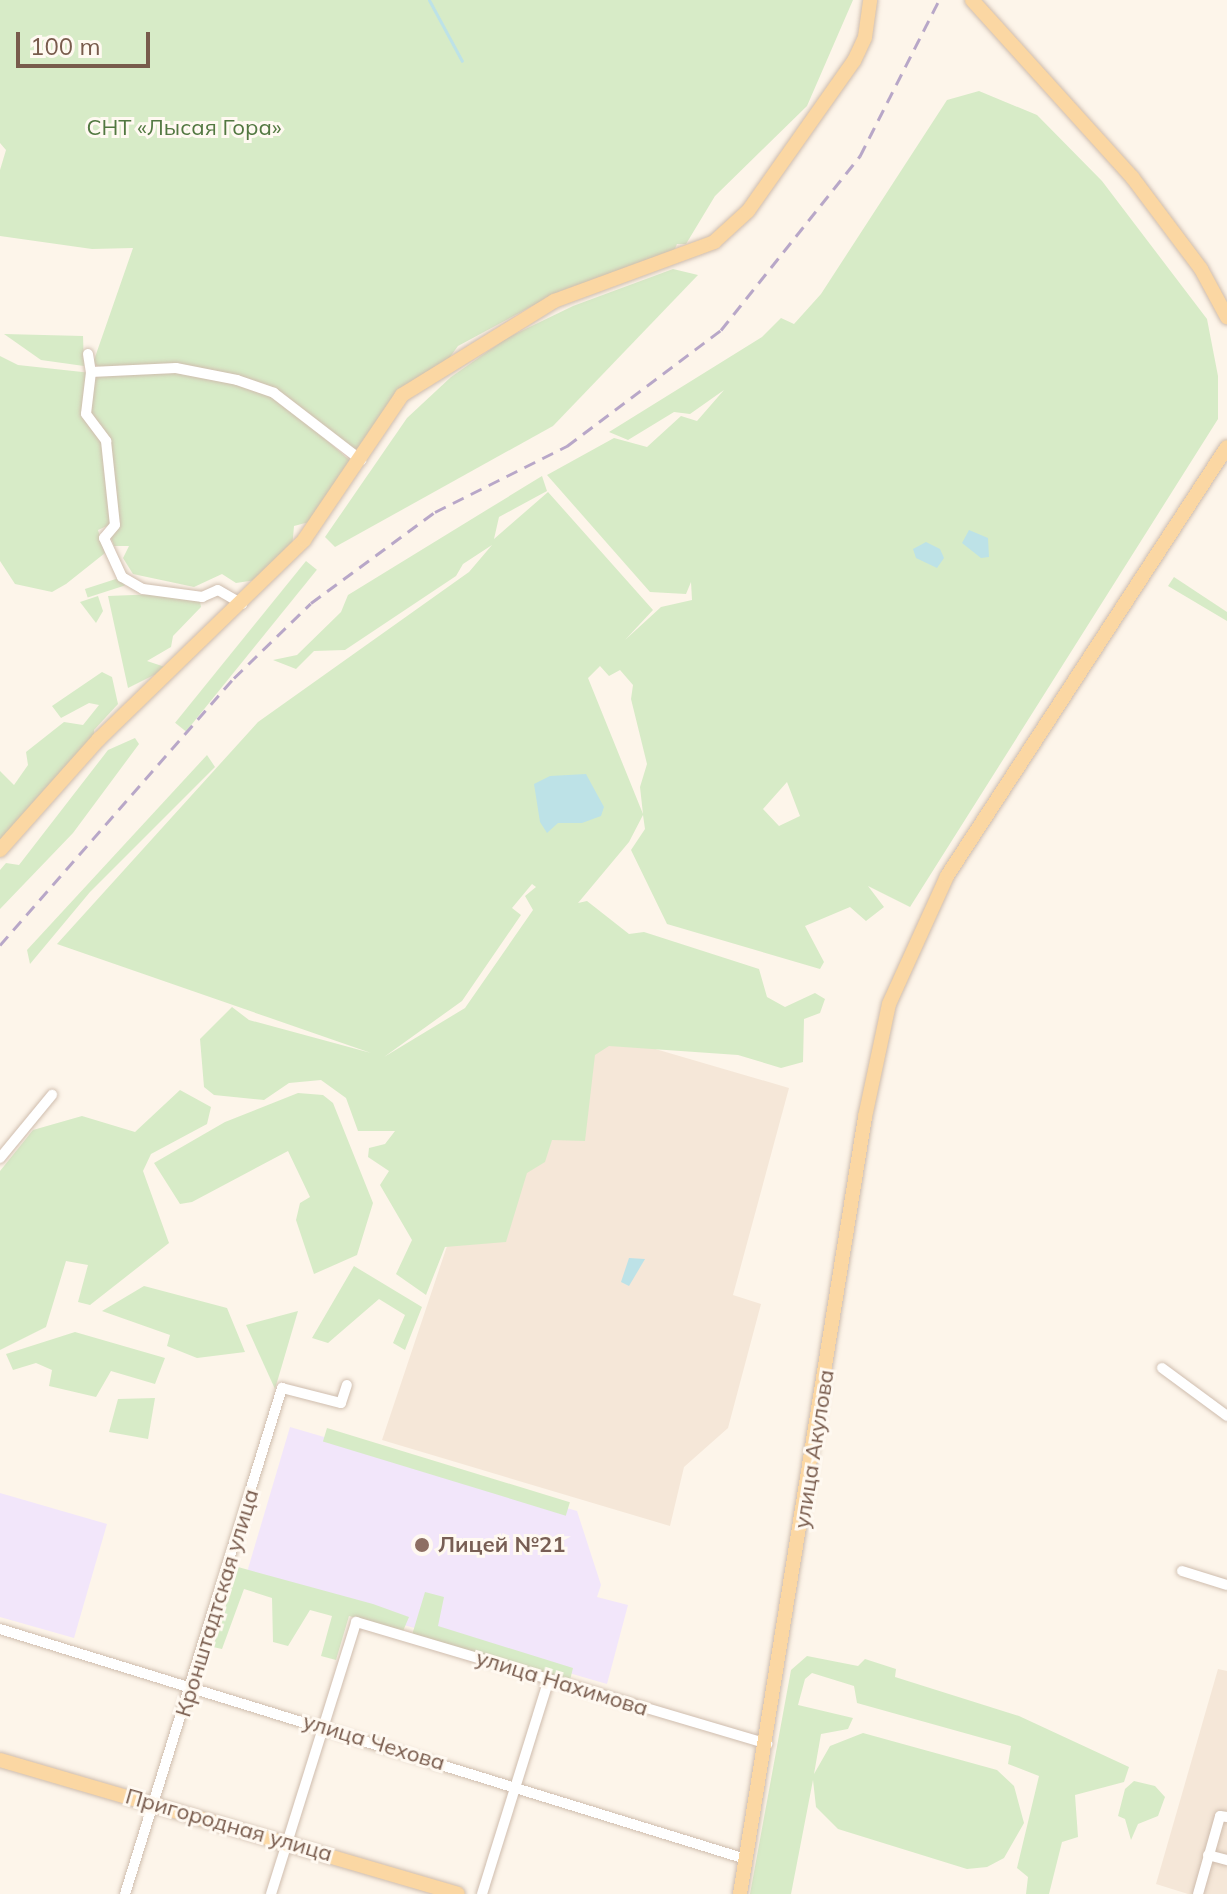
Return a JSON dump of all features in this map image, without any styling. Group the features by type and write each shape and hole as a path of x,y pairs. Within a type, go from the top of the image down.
{"main road":[{"path":"0,850 99,739 242,604 304,540 361,460 402,395 468,350 554,301 714,242 757,200 854,61 865,37 870,0"},
{"path":"972,0 1132,177 1201,269 1227,317"},
{"name":"улица Акулова","path":"740,1894 767,1744 865,1117 889,1004 915,937 954,864 1227,447"},
{"name":"Пригородная улица","path":"0,1760 287,1841 458,1894"}],"street":[{"path":"88,354 91,372 86,414 106,441 115,525 104,538 122,577 143,589 202,597 218,590 242,604"},
{"path":"91,372 176,368 237,380 274,393 361,460"},
{"path":"0,1158 52,1095"},
{"path":"1162,1368 1227,1416"},
{"name":"Кронштадтская улица","path":"125,1894 282,1388 341,1403 347,1385"},
{"path":"1182,1571 1227,1585"},
{"name":"улица Нахимова","path":"325,1727 356,1622 767,1744"},
{"name":"улица Чехова","path":"0,1629 746,1859"},
{"path":"482,1894 549,1679"},
{"path":"271,1894 325,1727"},
{"path":"1198,1894 1220,1816 1227,1817"},
{"path":"1208,1855 1227,1860"}],"shaded area":[{"path":"539,1015 789,1088 733,1295 761,1304 728,1428 684,1467 670,1526 382,1440 446,1249"},
{"name":"Лицей №21","path":"290,1427 577,1511 601,1585 597,1597 628,1605 607,1684 245,1579"},
{"path":"0,1493 107,1524 74,1638 0,1617"},
{"path":"1218,1669 1227,1671 1227,1894 1188,1894 1156,1884"}],"green space":[{"name":"СНТ «Лысая Гора»","path":"0,0 853,0 807,106 715,196 686,244 677,244 673,253 532,306 458,346 447,361 395,392 392,414 361,457 304,410 218,372 106,371 93,363 133,248 92,249 0,236 0,170 6,150 0,143"},
{"path":"979,91 1037,115 1102,181 1207,319 1218,376 1218,419 910,907 868,886 884,907 866,921 850,907 805,926 824,962 820,969 667,924 631,850 645,829 643,815 629,842 578,903 587,901 629,934 644,932 759,969 767,997 785,1007 815,993 825,999 820,1013 804,1019 803,1062 781,1068 738,1055 609,1046 595,1055 585,1141 552,1140 545,1162 527,1173 506,1242 445,1247 426,1295 396,1274 412,1240 380,1185 389,1171 368,1157 369,1148 385,1144 395,1131 358,1131 346,1098 321,1080 289,1083 264,1100 214,1095 204,1087 200,1039 232,1007 249,1020 371,1053 57,944 258,722 469,572 492,545 463,564 456,576 345,650 314,651 296,669 273,660 297,655 341,612 348,595 542,476 547,491 499,517 494,539 548,492 653,610 625,640 661,607 692,600 691,582 686,594 650,592 547,475 614,438 647,447 681,416 697,421 724,390 690,414 674,412 628,440 609,432 762,337 781,318 794,324 821,294 947,100","holes":["600,666 609,676 620,670 633,685 631,699 647,764 640,787 643,814 588,678","787,782 800,816 779,826 763,809","532,884 536,887 525,896 533,910 465,1008 384,1057 462,1001 521,915 512,908"]},
{"path":"673,269 698,275 553,426 335,547 325,537 407,418 451,377 507,338 573,306"},
{"path":"4,334 83,336 84,366 41,360"},
{"path":"0,356 18,365 110,375 181,370 231,379 278,398 354,464 313,521 294,526 292,549 256,580 236,583 222,574 194,587 133,574 123,558 129,546 114,546 107,526 98,530 105,553 66,584 52,592 15,584 0,561"},
{"path":"306,561 317,570 186,731 175,723"},
{"path":"122,577 125,586 88,598 85,589"},
{"path":"1174,577 1227,612 1227,621 1168,586"},
{"path":"199,595 201,607 173,636 171,647 147,661 168,668 128,688 108,596"},
{"path":"98,596 103,611 96,623 80,602"},
{"path":"102,672 112,677 118,704 94,730 94,742 0,848 0,771 14,785 28,765 26,752 64,722 83,725 99,705 89,703 61,718 52,706"},
{"path":"135,738 139,744 73,833 0,909 0,870 6,863 19,865 108,750"},
{"path":"207,755 215,767 90,892 30,964 27,950"},
{"path":"180,1090 211,1107 207,1124 151,1154 143,1171 169,1243 90,1305 78,1302 88,1265 66,1261 46,1327 0,1350 0,1171 33,1130 82,1116 135,1132"},
{"path":"298,1093 323,1095 333,1103 373,1203 357,1255 314,1274 296,1220 300,1203 310,1197 288,1151 192,1202 180,1204 154,1163 225,1122"},
{"path":"354,1266 422,1307 405,1350 393,1343 405,1315 379,1299 328,1343 312,1338"},
{"path":"144,1286 227,1308 245,1352 197,1358 167,1346 170,1335 102,1311"},
{"path":"298,1311 275,1389 246,1325"},
{"path":"75,1332 165,1358 155,1384 111,1371 96,1397 49,1386 52,1370 36,1363 13,1370 6,1354"},
{"path":"155,1398 148,1439 109,1432 118,1399"},
{"path":"327,1428 570,1502 566,1516 323,1441"},
{"path":"238,1567 409,1617 403,1631 349,1616 336,1660 321,1656 332,1616 310,1610 288,1646 273,1642 272,1598 244,1589 222,1649 213,1647"},
{"path":"425,1592 444,1597 438,1626 573,1668 570,1680 412,1635"},
{"path":"807,1656 858,1666 865,1659 896,1669 895,1677 1019,1716 1129,1767 1124,1782 1075,1795 1078,1837 1062,1842 1049,1894 1026,1894 1028,1877 1017,1868 1039,1776 1008,1764 1011,1746 857,1703 854,1686 812,1673 805,1679 798,1705 853,1718 848,1729 821,1734 814,1774 830,1746 863,1733 997,1770 1014,1786 1024,1823 1004,1858 987,1867 967,1869 838,1829 816,1807 813,1780 791,1894 750,1894 791,1670"},
{"path":"1134,1781 1155,1786 1165,1797 1158,1816 1138,1824 1131,1840 1125,1819 1118,1816 1125,1789"}],"water":[{"path":"969,530 988,538 989,557 981,558 962,543"},
{"path":"926,542 940,549 944,558 937,568 916,558 913,549"},
{"path":"586,774 604,807 601,816 582,823 558,823 547,833 540,822 534,784 550,776"},
{"path":"629,1258 645,1259 629,1286 621,1282"}],"waterway":[{"path":"429,0 462,61"}],"railway":[{"path":"0,945 234,678 311,603 435,512 567,446 721,330 860,156 939,0"}],"place":[{"name":"Лицей №21","path":"422,1545"}]}
